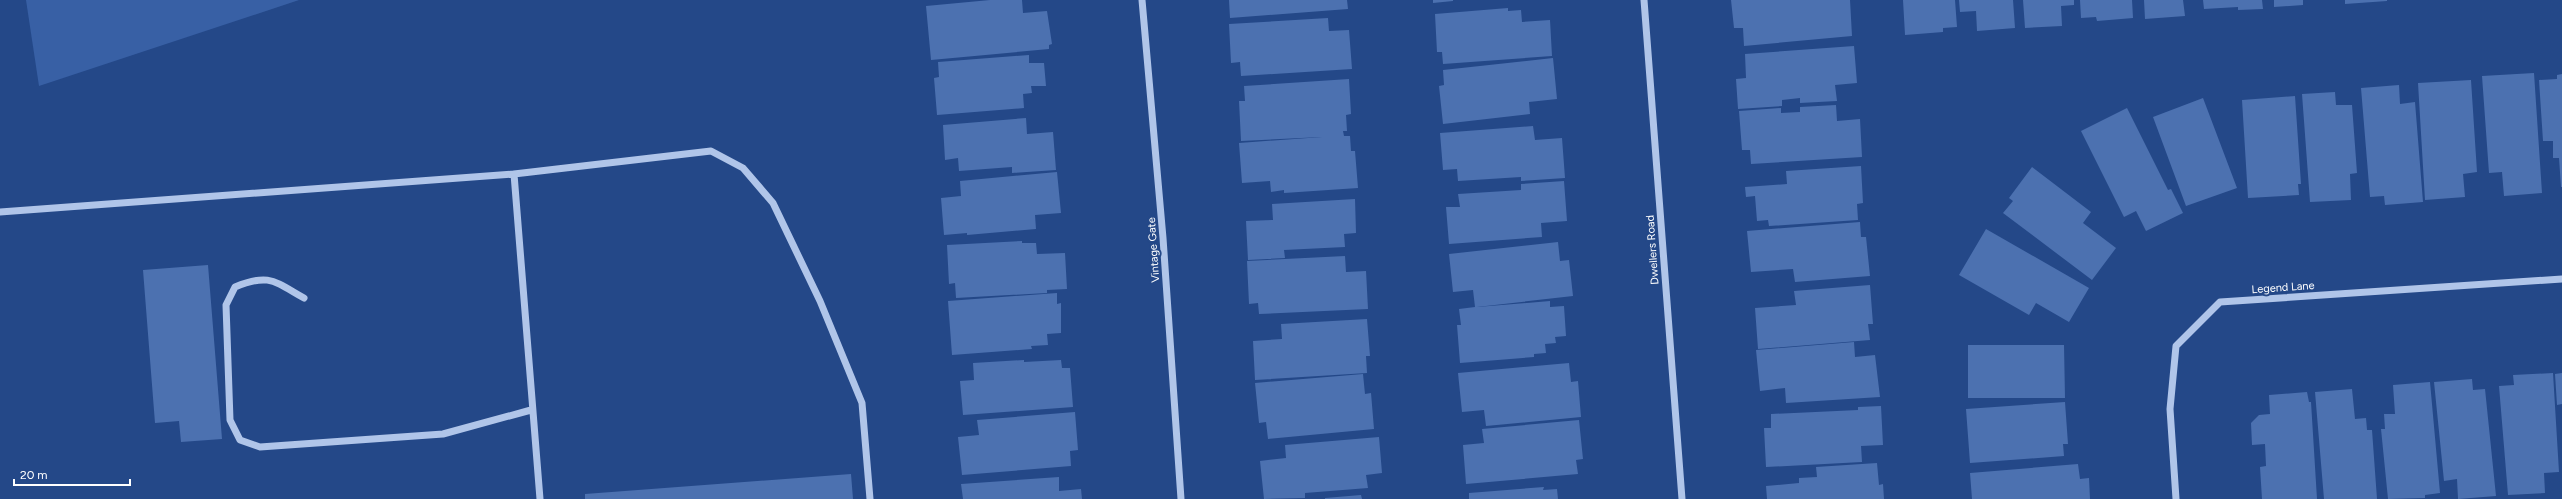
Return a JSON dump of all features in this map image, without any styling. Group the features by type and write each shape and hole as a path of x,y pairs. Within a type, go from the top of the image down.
{"street":[{"name":"Vintage Gate","path":"1142,0 1163,238 1181,499"},
{"name":"Dwellers Road","path":"1644,0 1682,499"},
{"path":"0,212 514,174 711,152 743,168 773,203 820,301 862,403 870,499"},
{"path":"514,174 531,410 540,499"},
{"path":"304,298 269,279 254,279 235,287 226,305 230,420 240,440 260,447 442,434 531,410"},
{"name":"Legend Lane","path":"2176,499 2170,409 2176,346 2220,302 2562,279"}],"shaded area":[{"path":"26,0 299,0 39,86"}],"building":[{"path":"990,0 1022,0 1023,13 1047,11 1052,44 1049,45 1049,49 931,60 926,6"},
{"path":"1229,0 1347,0 1348,9 1230,18"},
{"path":"1433,0 1453,0 1453,1 1433,3"},
{"path":"1731,0 1850,0 1852,36 1744,46 1743,28 1734,28"},
{"path":"1903,0 1955,0 1957,27 1943,28 1943,32 1905,35"},
{"path":"1959,0 2013,0 2015,28 1977,31 1976,11 1960,12"},
{"path":"2023,0 2074,0 2074,5 2061,6 2062,26 2025,28"},
{"path":"2080,0 2132,0 2133,18 2097,21 2096,17 2081,18"},
{"path":"2144,0 2183,0 2185,16 2145,19"},
{"path":"2203,0 2262,0 2263,9 2238,10 2238,7 2204,9"},
{"path":"2274,0 2303,0 2303,5 2274,7"},
{"path":"2345,0 2387,0 2387,1 2345,4"},
{"path":"1508,8 1508,11 1521,10 1522,22 1550,20 1552,56 1443,64 1442,52 1437,52 1435,14"},
{"path":"1328,18 1329,31 1349,30 1352,69 1241,76 1240,62 1231,63 1229,24"},
{"path":"1854,46 1857,83 1835,85 1837,101 1800,103 1800,98 1782,100 1782,106 1738,109 1736,79 1746,78 1745,54"},
{"path":"1029,55 1029,63 1044,63 1046,86 1031,86 1032,93 1023,94 1024,108 937,115 934,78 939,77 938,62"},
{"path":"1553,58 1557,99 1529,102 1530,114 1443,124 1439,86 1444,85 1443,70"},
{"path":"2534,73 2542,193 2504,196 2502,172 2489,173 2482,76"},
{"path":"2562,74 2561,187 2559,158 2553,158 2553,141 2543,141 2539,80 2557,79 2557,75"},
{"path":"1349,79 1351,114 1346,115 1347,131 1343,131 1344,136 1350,136 1351,151 1355,151 1358,188 1284,193 1284,190 1271,192 1270,181 1242,183 1239,143 1322,137 1241,141 1239,101 1245,101 1244,86"},
{"path":"2471,80 2477,172 2463,174 2465,197 2425,200 2418,83"},
{"path":"2399,85 2400,104 2415,102 2423,202 2385,205 2384,196 2370,197 2361,88"},
{"path":"2335,92 2336,105 2352,105 2357,173 2350,174 2351,200 2310,202 2302,94"},
{"path":"2295,96 2301,184 2298,184 2299,195 2248,198 2242,100"},
{"path":"2203,98 2237,188 2186,206 2153,117"},
{"path":"1836,105 1837,121 1860,119 1862,157 1751,164 1750,150 1742,150 1739,111 1781,108 1781,113 1800,112 1800,107"},
{"path":"2127,108 2168,190 2171,189 2183,213 2146,231 2136,211 2124,217 2081,131"},
{"path":"1026,118 1027,134 1053,132 1056,170 1012,173 1012,167 959,171 958,158 945,160 943,125"},
{"path":"1533,126 1535,140 1562,138 1565,178 1521,181 1521,177 1458,181 1457,169 1443,170 1440,133"},
{"path":"1861,166 1863,203 1857,204 1858,220 1769,226 1768,220 1757,221 1755,196 1746,197 1745,187 1787,184 1786,171"},
{"path":"2032,167 2091,212 2083,223 2116,248 2092,280 2003,213 2013,201 2009,198"},
{"path":"1057,172 1061,213 1035,215 1036,229 967,235 967,233 944,235 941,198 961,196 960,181"},
{"path":"1564,181 1567,221 1541,223 1542,237 1449,244 1446,207 1460,207 1458,194 1521,190 1521,184"},
{"path":"1355,199 1356,233 1344,234 1345,247 1284,250 1285,258 1248,260 1246,221 1273,220 1272,204"},
{"path":"1860,222 1861,237 1866,237 1870,276 1795,282 1793,269 1751,272 1747,231"},
{"path":"1986,229 2089,288 2069,322 2036,303 2029,315 1959,275"},
{"path":"1022,241 1022,243 1036,243 1037,254 1065,253 1067,289 1047,290 1047,293 956,298 955,283 949,284 947,245"},
{"path":"1558,242 1560,261 1569,260 1573,296 1477,307 1550,301 1550,307 1564,306 1566,336 1555,337 1556,343 1545,344 1546,353 1534,354 1534,357 1460,363 1457,325 1461,325 1459,309 1475,307 1473,290 1453,292 1449,254"},
{"path":"1345,256 1346,272 1366,271 1368,309 1259,314 1258,303 1249,304 1247,261"},
{"path":"208,265 222,439 181,442 179,421 155,423 143,270"},
{"path":"1870,285 1873,324 1868,324 1870,340 1758,349 1755,308 1796,305 1794,291"},
{"path":"1057,293 1057,304 1061,303 1061,333 1047,334 1048,345 1031,346 1032,349 952,355 948,301"},
{"path":"1367,319 1370,356 1366,356 1367,373 1255,380 1253,341 1282,339 1281,324"},
{"path":"1854,342 1855,357 1875,355 1880,397 1786,403 1785,388 1760,391 1756,350"},
{"path":"1968,345 2064,345 2065,398 1968,398"},
{"path":"1024,360 1024,362 1061,360 1062,368 1070,368 1073,407 963,415 960,381 974,380 973,363"},
{"path":"1569,363 1571,382 1578,381 1581,417 1486,426 1484,410 1462,412 1458,373"},
{"path":"2553,373 2559,472 2544,473 2545,493 2508,495 2499,386 2514,385 2513,375"},
{"path":"2562,373 2562,404 2557,405 2555,374"},
{"path":"1363,374 1365,394 1371,393 1374,429 1268,439 1266,422 1259,423 1255,383"},
{"path":"2472,379 2473,390 2485,389 2496,496 2458,499 2457,479 2444,481 2434,382"},
{"path":"2430,382 2440,493 2425,495 2425,498 2388,499 2381,429 2385,429 2384,414 2395,414 2393,385"},
{"path":"2352,389 2355,419 2366,418 2367,430 2372,430 2377,499 2324,499 2315,392"},
{"path":"2307,392 2309,402 2311,402 2317,499 2262,499 2260,467 2266,466 2265,444 2252,445 2251,423 2259,415 2270,414 2269,395"},
{"path":"2065,402 2068,444 2063,444 2064,456 1970,463 1966,409"},
{"path":"1881,406 1883,445 1861,446 1862,462 1766,467 1764,428 1771,428 1771,414 1858,410 1858,407"},
{"path":"1075,412 1078,450 1070,451 1071,466 962,475 958,437 979,435 977,420"},
{"path":"1579,420 1583,459 1576,460 1578,474 1466,484 1463,445 1484,443 1482,429"},
{"path":"1379,437 1382,473 1366,475 1368,488 1305,493 1305,498 1264,499 1260,461 1286,458 1285,445"},
{"path":"1877,463 1879,485 1883,484 1884,499 1767,499 1766,486 1799,483 1799,478 1817,477 1816,467"},
{"path":"2078,464 2080,479 2089,478 2090,499 1972,499 1970,473"},
{"path":"851,474 853,499 585,499 585,494"},
{"path":"1059,477 1059,491 1081,489 1082,499 963,499 961,484"},
{"path":"1544,487 1543,490 1557,489 1558,499 1469,499 1469,493"},
{"path":"1361,495 1362,499 1325,499 1325,498"}]}
